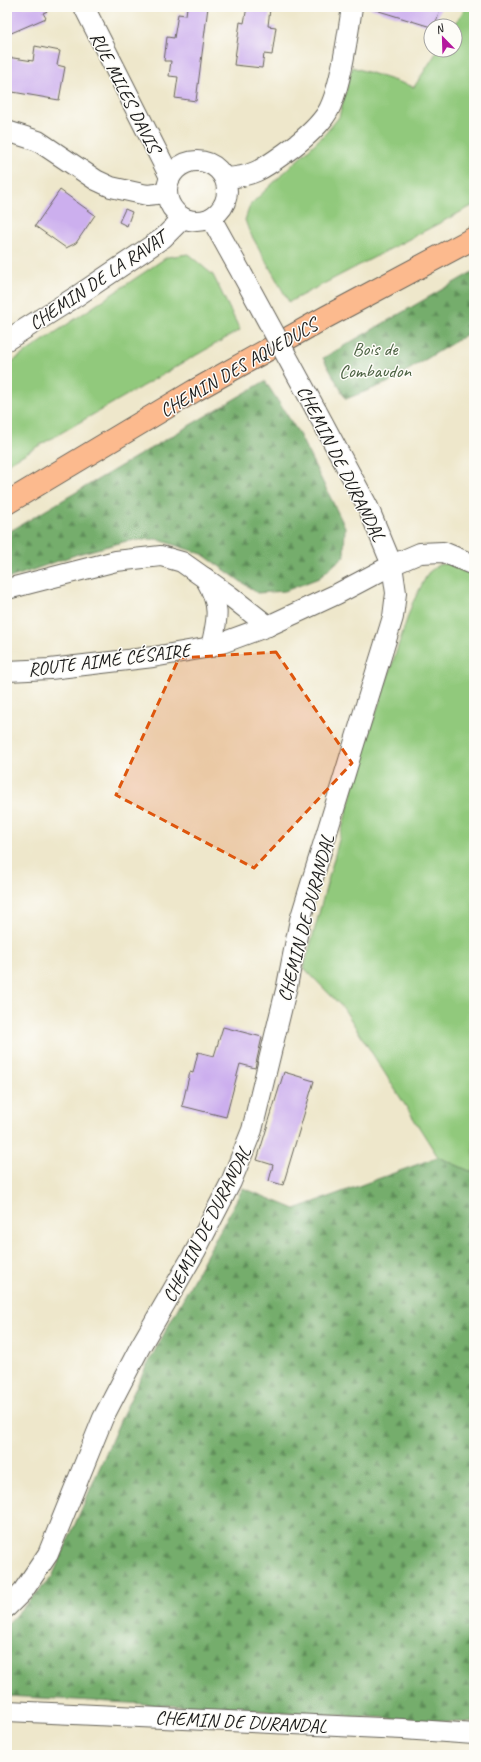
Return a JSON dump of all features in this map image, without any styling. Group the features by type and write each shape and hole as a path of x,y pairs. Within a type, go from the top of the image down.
{"main road":[{"name":"CHEMIN DES AQUEDUCS","path":"7,503 194,391 326,317 474,238"}],"street":[{"name":"RUE MILES DAVIS","path":"84,7 168,185"},
{"path":"225,178 241,177 263,169 299,143 326,115 335,93 348,36 352,7"},
{"path":"7,131 38,141 96,180 111,187 147,196 168,185"},
{"path":"192,160 202,160 212,164 225,178 228,189 226,200 220,211 211,218 202,221 183,218 175,212 169,203 168,185 175,169 183,163 192,160"},
{"name":"CHEMIN DE LA RAVAT","path":"10,334 77,296 163,238 183,218"},
{"name":"CHEMIN DE DURANDAL","path":"7,1607 23,1590 48,1554 103,1418 140,1347 196,1250 231,1182 252,1130 287,986 300,920 392,618 396,593 392,565 368,507 211,218"},
{"name":"ROUTE AIMÉ CÉSAIRE","path":"7,671 50,669 137,659 211,646 268,626 337,594 392,565 420,553 443,552 474,564"},
{"path":"7,589 116,561 160,556 182,562 268,626"},
{"path":"204,577 214,594 217,610 217,623 211,646"},
{"name":"CHEMIN DE DURANDAL","path":"7,1711 388,1728 474,1734"}],"highlighted area":[{"path":"276,652 352,763 254,868 116,795 179,658"}],"green space":[{"path":"466,7 474,7 474,205 289,302 249,231 245,220 250,205 326,133 339,117 352,67 414,87 433,58 463,58 463,18 459,18"},
{"path":"188,254 213,275 240,330 7,464 7,365 167,257"},
{"name":"Bois de Combaudon","path":"474,271 474,330 387,383 346,399 323,358"},
{"path":"265,381 298,432 345,527 344,556 319,578 285,591 257,593 202,554 156,539 127,541 78,554 7,579 7,533"},
{"path":"449,563 474,574 474,1173 438,1157 344,1009 304,968 363,752 412,604 428,573 438,565"},
{"path":"438,1157 474,1173 474,1723 7,1696 7,1624 52,1577 123,1414 146,1367 243,1188 295,1209"}],"building":[{"path":"7,7 46,7 48,11 43,13 46,18 9,34 7,30"},
{"path":"187,7 208,7 196,101 175,98 178,77 169,76 171,61 164,61 167,37 174,38 178,14 186,15"},
{"path":"247,7 270,9 268,26 276,27 272,55 264,54 262,68 234,65 240,22 244,23"},
{"path":"366,7 441,7 438,18 423,18 423,25"},
{"path":"35,46 60,51 57,65 65,67 59,100 7,91 7,57 33,61"},
{"path":"60,190 95,215 76,243 66,248 35,226"},
{"path":"125,209 132,212 127,226 119,222"},
{"path":"223,1027 262,1037 255,1068 240,1064 226,1117 182,1106 190,1072 193,1073 198,1052 214,1056"},
{"path":"284,1072 314,1081 283,1185 269,1181 273,1165 257,1160"}]}
